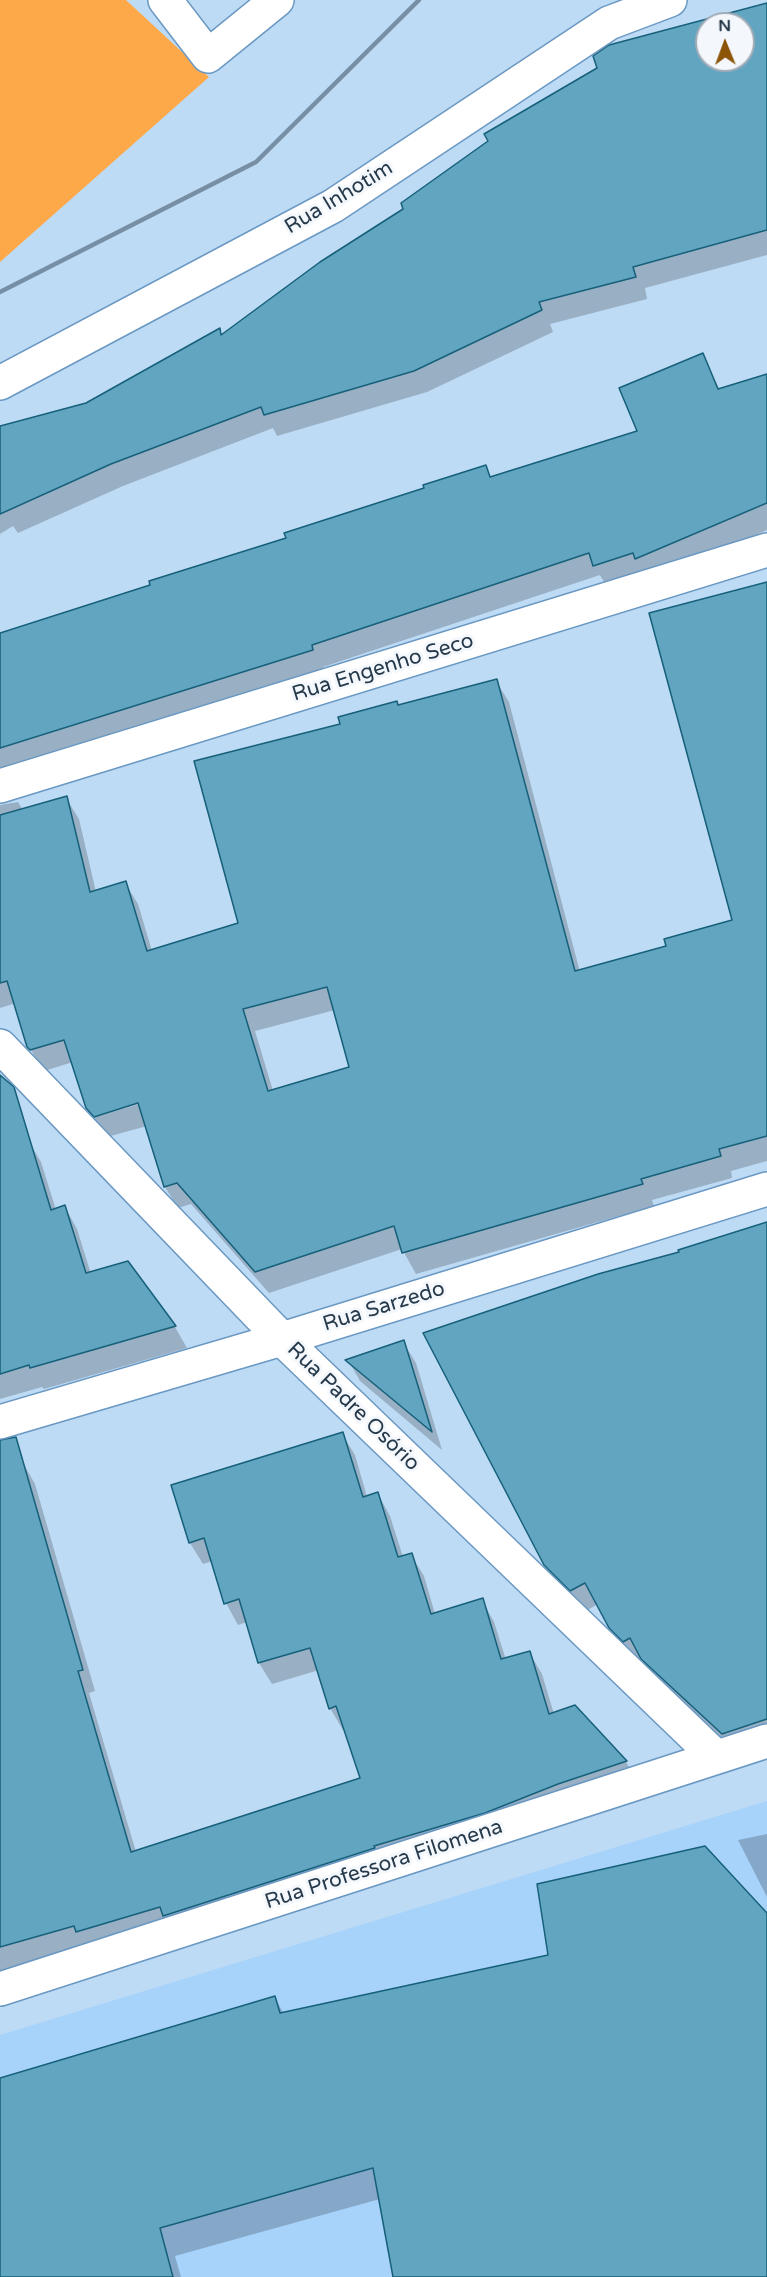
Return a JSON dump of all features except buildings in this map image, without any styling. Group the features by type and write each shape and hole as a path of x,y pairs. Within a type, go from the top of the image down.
{"street":[{"path":"165,0 208,56 277,0"},
{"name":"Rua Inhotim","path":"0,383 333,206 609,23 670,0"},
{"name":"Rua Engenho Seco","path":"0,786 767,550"},
{"name":"Rua Padre Osório","path":"0,1046 282,1339 716,1758"},
{"name":"Rua Sarzedo","path":"0,1422 282,1339 767,1189"},
{"name":"Rua Professora Filomena","path":"0,1989 767,1741"}],"shaded area":[{"path":"0,0 126,0 209,77 0,262"},
{"path":"767,1801 767,2277 0,2277 0,2035"}],"railway":[{"path":"0,292 256,162 419,0"}]}
